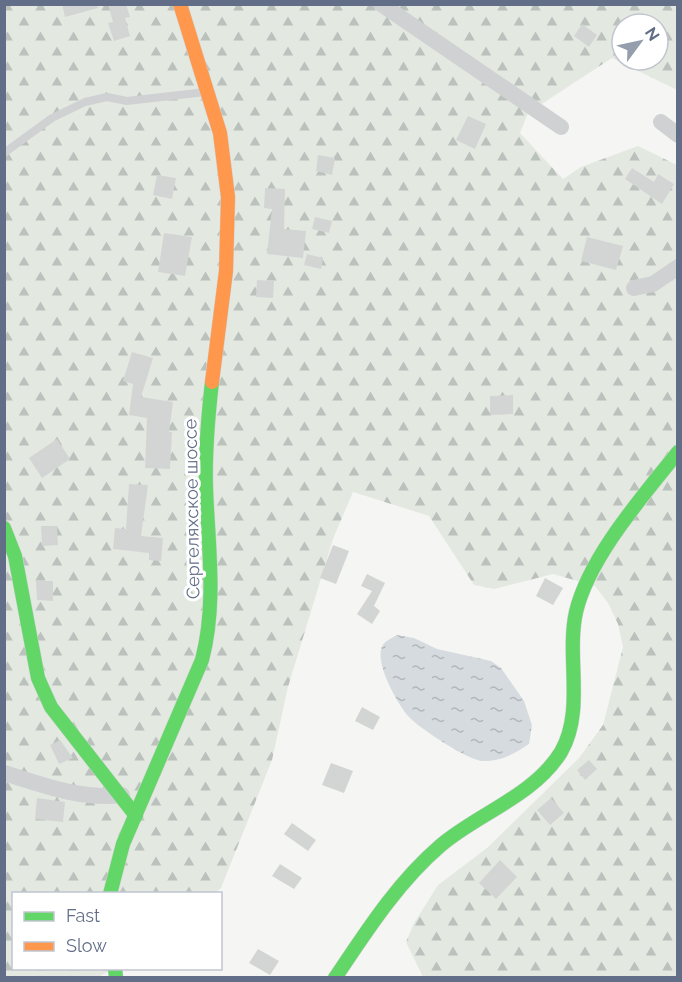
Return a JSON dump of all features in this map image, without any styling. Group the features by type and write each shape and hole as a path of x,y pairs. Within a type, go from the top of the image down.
{"street":[{"name":"Сергеляхское шоссе","path":"111,892 123,844 202,660 208,633 211,597 206,484 208,416 225,271 228,197 220,133 180,4"},
{"path":"381,4 561,127"},
{"path":"661,122 678,135"},
{"path":"634,288 653,284 678,267"},
{"path":"335,978 377,919 440,846 545,772 561,751 569,729 573,633 584,588 650,486 678,452"},
{"path":"4,528 38,678 51,707 122,795 136,816"},
{"path":"4,773 67,792 97,798 122,795"}],"lane":[{"path":"4,153 52,118 85,102 107,97 128,101 207,92"}],"green space":[{"path":"5,5 677,5 677,90 640,72 670,72 670,12 610,12 610,59 528,113 520,133 563,179 581,167 638,146 677,165 677,977 423,977 406,942 414,923 438,885 487,848 579,758 603,725 623,647 618,624 608,603 595,586 553,574 494,589 474,585 429,516 353,492 333,539 288,687 272,760 221,888 216,892 12,892 12,970 112,970 98,977 5,978"}],"water":[{"path":"397,635 414,638 437,649 491,661 501,668 524,701 532,725 529,744 496,760 476,760 433,736 414,722 394,695 382,666 382,647"}],"building":[{"path":"62,4 97,4 98,8 65,17"},
{"path":"108,4 126,4 130,17 125,18 130,36 114,41 108,23 113,22"},
{"path":"582,24 597,35 589,47 574,36"},
{"path":"468,116 486,124 475,149 456,140"},
{"path":"318,155 335,158 332,175 316,171"},
{"path":"632,168 654,182 658,174 674,184 662,204 625,179"},
{"path":"157,175 176,178 172,199 153,195"},
{"path":"265,188 285,189 284,229 306,231 303,258 267,254 272,209 264,208"},
{"path":"315,217 332,221 329,233 312,229"},
{"path":"164,233 192,237 185,276 158,272"},
{"path":"587,237 623,246 616,270 581,261"},
{"path":"307,254 323,258 321,269 304,265"},
{"path":"257,280 274,281 273,298 256,297"},
{"path":"132,352 153,358 141,397 173,402 169,432 172,432 170,469 145,468 147,418 129,415 133,384 123,381"},
{"path":"513,395 513,414 490,415 490,396"},
{"path":"57,439 70,459 42,478 29,458"},
{"path":"129,484 148,485 141,536 163,538 161,561 149,560 149,553 113,549 115,528 126,529"},
{"path":"41,526 57,526 58,545 42,546"},
{"path":"333,545 349,551 336,584 320,578"},
{"path":"367,574 385,583 374,606 380,611 372,624 357,614 372,591 361,586"},
{"path":"545,578 563,588 553,605 536,596"},
{"path":"36,581 53,581 53,601 37,600"},
{"path":"362,707 380,717 373,730 355,721"},
{"path":"60,740 73,758 59,764 50,745"},
{"path":"589,760 597,769 585,780 577,770"},
{"path":"331,763 353,771 344,793 322,785"},
{"path":"37,798 65,802 63,822 35,819"},
{"path":"551,798 564,813 550,825 537,810"},
{"path":"292,823 316,840 308,851 284,834"},
{"path":"500,860 517,877 496,899 479,883"},
{"path":"280,864 302,878 294,889 272,876"},
{"path":"258,949 279,961 270,975 249,963"}],"traffic: fast":[{"path":"111,892 123,844 202,660 207,639 210,574 206,461 212,382"},
{"path":"335,978 383,909 424,860 455,835 521,793 550,767 561,752 572,719 573,629 583,591 592,570 619,528 678,452"},
{"path":"4,528 15,556 38,678 51,707 136,816"},
{"path":"115,970 116,978"}],"traffic: slow":[{"path":"180,4 220,133 228,197 226,271 212,382"}]}
